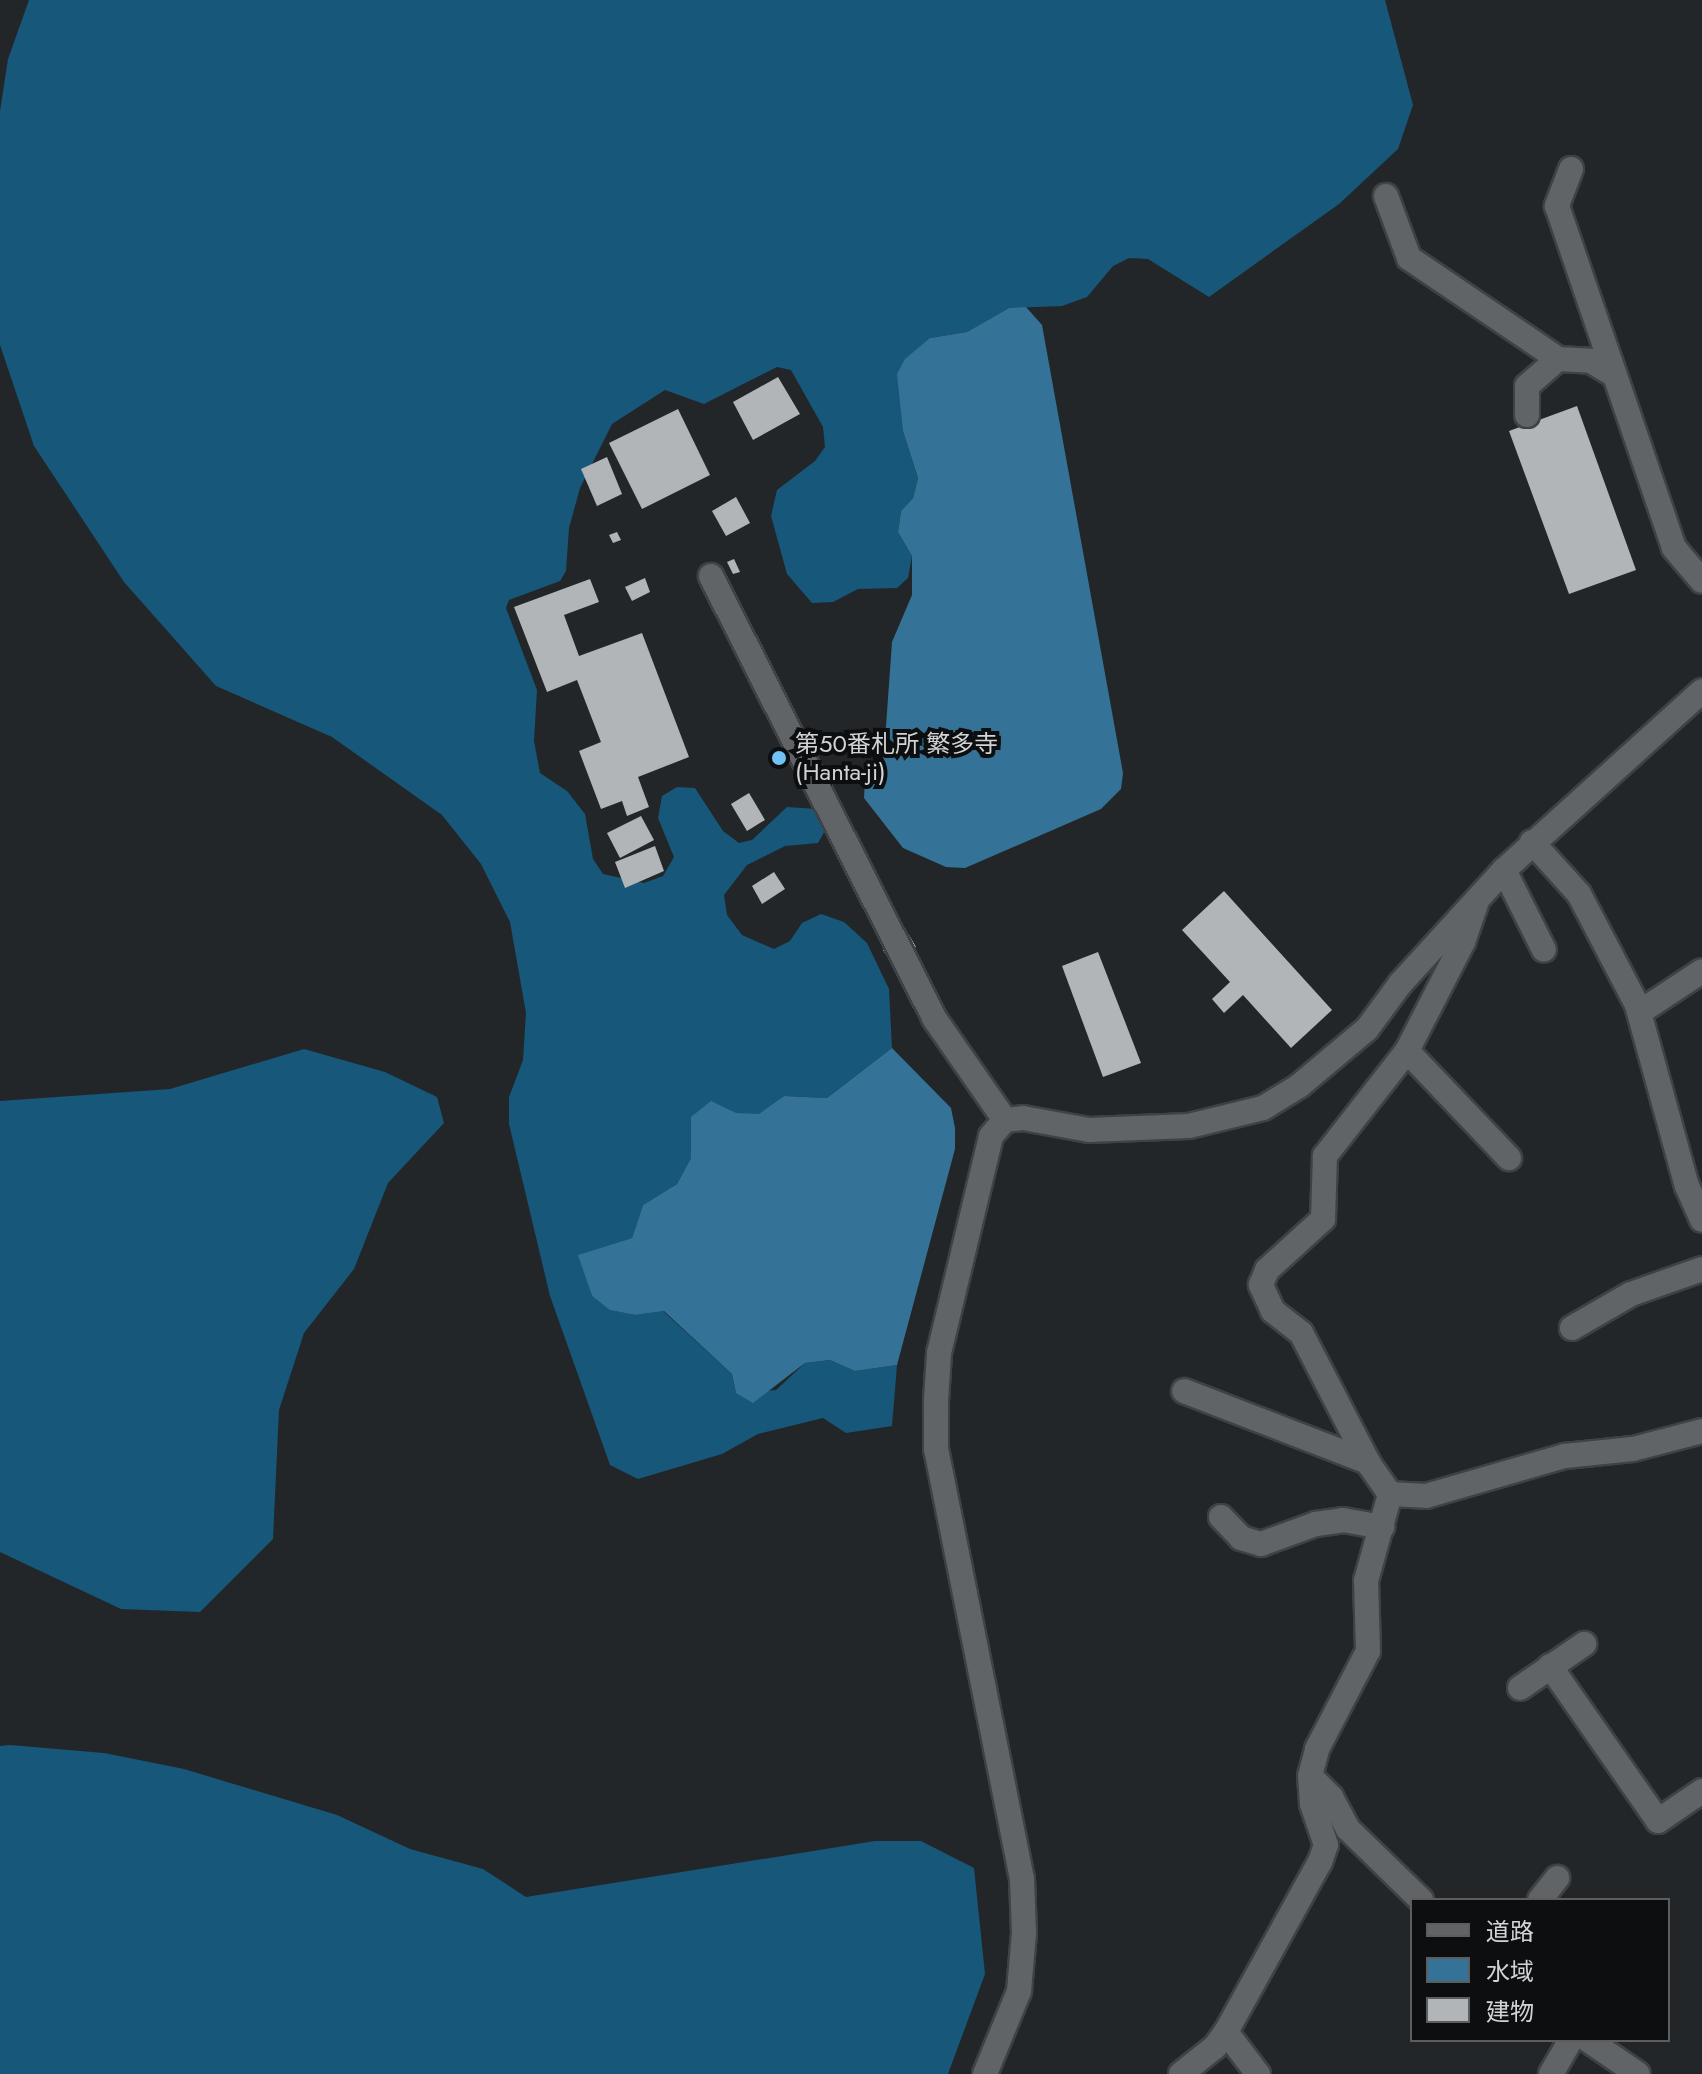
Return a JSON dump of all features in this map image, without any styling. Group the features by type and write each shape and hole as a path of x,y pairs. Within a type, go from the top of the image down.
{"street":[{"path":"1571,169 1557,206 1674,548 1702,581"},
{"path":"1386,196 1409,258 1558,359 1591,361 1614,375"},
{"path":"1527,415 1527,386 1558,359"},
{"path":"711,576 934,1018 1005,1120"},
{"path":"985,2074 1019,1991 1024,1933 1022,1879 936,1449 936,1401 939,1353 991,1136 1005,1120 1023,1118 1089,1130 1135,1131 1189,1126 1263,1108 1340,1057 1504,870 1702,691"},
{"path":"1532,842 1579,894 1640,1012 1693,1168 1702,1220"},
{"path":"1504,870 1544,950"},
{"path":"1181,2074 1215,2047 1258,1982 1326,1845 1312,1804 1310,1776 1317,1749 1368,1651 1366,1581 1390,1494 1368,1462 1301,1333 1273,1311 1261,1285 1267,1270 1323,1219 1325,1156 1407,1051 1463,942 1477,903"},
{"path":"1640,1012 1702,971"},
{"path":"1407,1051 1509,1158"},
{"path":"1572,1328 1631,1294 1702,1269"},
{"path":"1184,1391 1368,1462"},
{"path":"1390,1494 1426,1496 1565,1456 1633,1449 1702,1431"},
{"path":"1221,1517 1241,1538 1261,1544 1316,1524 1343,1520 1382,1527"},
{"path":"1520,1688 1584,1644"},
{"path":"1550,1666 1658,1821 1702,1791"},
{"path":"1310,1776 1331,1797 1348,1829 1419,1898"},
{"path":"1542,1898 1557,1878"},
{"path":"1226,2032 1258,2074"},
{"path":"1551,2074 1570,2042"},
{"path":"1591,2042 1638,2074"}],"shaded area":[{"path":"29,0 1385,0 1413,105 1398,149 1339,204 1209,297 1148,259 1129,258 1113,266 1087,297 1062,306 1009,308 967,332 930,338 903,431 918,478 913,498 901,511 898,532 912,556 908,578 897,588 858,589 833,602 812,603 787,574 771,516 777,490 815,461 825,447 823,427 791,370 777,367 704,404 665,390 612,424 580,488 569,528 566,571 560,581 509,600 506,608 537,690 534,741 540,773 567,791 585,814 593,859 603,874 644,883 663,876 674,857 658,818 662,796 677,787 695,788 723,831 739,843 752,840 787,807 817,809 827,827 818,843 785,846 747,865 724,895 727,915 742,935 774,949 790,941 802,923 821,914 844,922 867,943 889,989 892,1048 827,1098 784,1096 759,1115 691,1117 691,1158 677,1184 643,1205 632,1238 579,1255 592,1296 611,1310 635,1315 663,1311 732,1374 736,1393 776,1390 805,1363 830,1360 855,1371 897,1365 892,1426 846,1433 823,1418 758,1434 722,1454 638,1479 610,1465 550,1296 509,1124 509,1097 523,1060 526,1013 510,922 481,864 442,815 332,737 216,686 124,582 34,446 0,345 0,111 8,59"},
{"path":"304,1049 385,1072 437,1097 444,1123 388,1183 354,1269 304,1333 279,1410 273,1539 200,1612 121,1609 0,1552 0,1101 170,1089"},
{"path":"0,1746 104,1753 184,1769 337,1815 410,1849 483,1869 526,1897 875,1841 921,1841 974,1868 985,1974 948,2074 0,2074"}],"water":[{"path":"1026,307 1042,325 1123,773 1121,789 1101,809 965,868 946,867 903,848 864,798 865,779 885,740 892,642 912,595 912,556 898,532 901,511 913,498 918,478 903,431 897,374 905,359 930,338 967,332 1009,308"},
{"path":"892,1048 951,1108 955,1128 955,1149 897,1365 855,1371 830,1360 805,1363 753,1403 736,1393 732,1374 664,1311 635,1315 610,1310 592,1296 578,1255 632,1238 643,1205 677,1184 691,1158 691,1117 711,1101 736,1113 759,1114 784,1096 827,1098"}],"building":[{"path":"778,377 800,414 753,440 733,402"},
{"path":"1577,406 1636,570 1569,594 1509,431"},
{"path":"678,409 710,475 642,509 609,443"},
{"path":"607,457 622,494 597,506 581,469"},
{"path":"736,497 750,523 726,536 712,511"},
{"path":"617,532 621,540 613,543 609,535"},
{"path":"734,559 740,572 733,574 727,562"},
{"path":"645,578 650,592 632,601 625,587"},
{"path":"590,579 599,602 564,615 579,656 642,633 689,757 638,777 649,807 627,816 622,801 601,809 579,751 601,742 577,680 547,692 514,607"},
{"path":"749,793 765,820 747,831 731,804"},
{"path":"641,816 654,840 620,858 607,833"},
{"path":"655,846 664,871 625,888 615,862"},
{"path":"774,872 785,889 762,904 752,886"},
{"path":"1224,891 1332,1010 1291,1048 1243,995 1224,1013 1212,999 1230,982 1182,930"},
{"path":"909,935 916,947 890,961 883,950"},
{"path":"1098,952 1141,1063 1103,1077 1062,966"}],"place":[{"name":"第50番札所 繁多寺 (Hanta-ji)","path":"779,758"}]}
